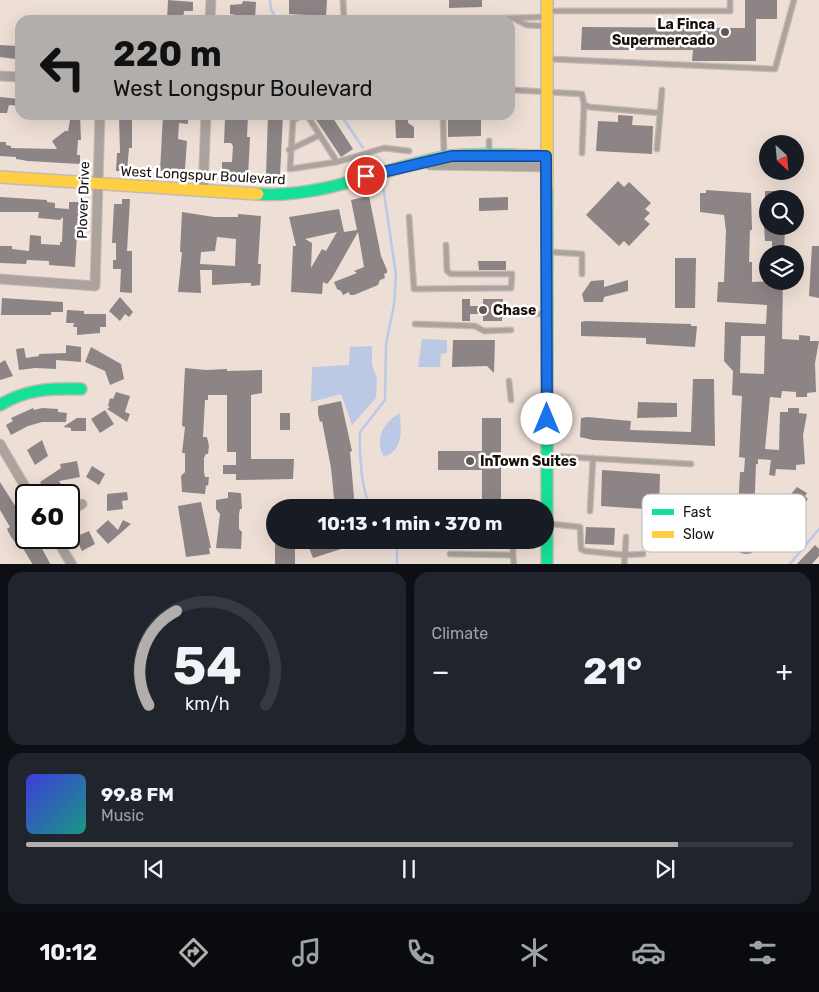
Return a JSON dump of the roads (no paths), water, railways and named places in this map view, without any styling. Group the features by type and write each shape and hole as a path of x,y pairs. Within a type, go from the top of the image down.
{"street":[{"path":"210,15 211,0"},
{"path":"547,14 547,499"},
{"path":"0,76 15,77"},
{"name":"Plover Drive","path":"3,280 95,286 100,120"},
{"path":"203,191 206,120"},
{"name":"West Longspur Boulevard","path":"0,177 282,196 336,186 444,158 489,155 547,162"},
{"name":"West Longspur Boulevard","path":"415,165 547,162"},
{"path":"0,405 26,392 47,388 81,389"},
{"path":"0,444 24,484"},
{"path":"63,549 72,564"},
{"path":"547,549 547,564"}],"lane":[{"path":"343,0 344,15"},
{"path":"515,19 547,14 730,11 730,0"},
{"path":"546,59 776,69 794,0"},
{"path":"515,19 527,25 547,14"},
{"path":"515,90 582,94 584,104 582,153"},
{"path":"657,149 662,90"},
{"path":"584,104 589,107 660,113"},
{"path":"292,120 289,150 290,168 338,162 384,148 409,152"},
{"path":"310,120 338,162"},
{"path":"443,120 444,158"},
{"path":"289,150 320,135"},
{"path":"489,141 489,155"},
{"path":"409,217 414,289 511,288 512,274 451,274 447,271 446,245"},
{"path":"546,252 582,254 582,274"},
{"path":"511,313 547,314"},
{"path":"416,324 475,326 484,331 510,330"},
{"path":"510,381 511,400"},
{"path":"547,455 691,464"},
{"path":"590,511 593,458"},
{"path":"554,525 580,527 580,546 585,552 644,554"},
{"path":"624,564 626,537"},
{"path":"513,549 514,564"},
{"path":"450,554 513,555"}],"water":[{"path":"422,339 447,340 447,353 441,354 440,367 418,367"},
{"path":"372,346 372,365 377,379 376,398 352,425 341,394 311,402 312,367 349,365 350,347"},
{"path":"400,413 401,433 398,445 395,450 384,457 380,444 382,432 389,421"}],"waterway":[{"path":"270,0 271,9 274,15"},
{"path":"344,120 363,148"},
{"path":"367,499 360,460 360,432 385,400 386,344 394,305 396,275 383,186"},
{"path":"806,545 819,529"},
{"path":"397,549 397,564"},
{"path":"790,564 800,552"}],"place":[{"name":"La Finca Supermercado","path":"725,32"},
{"name":"Chase","path":"483,310"},
{"name":"InTown Suites","path":"470,461"}]}
